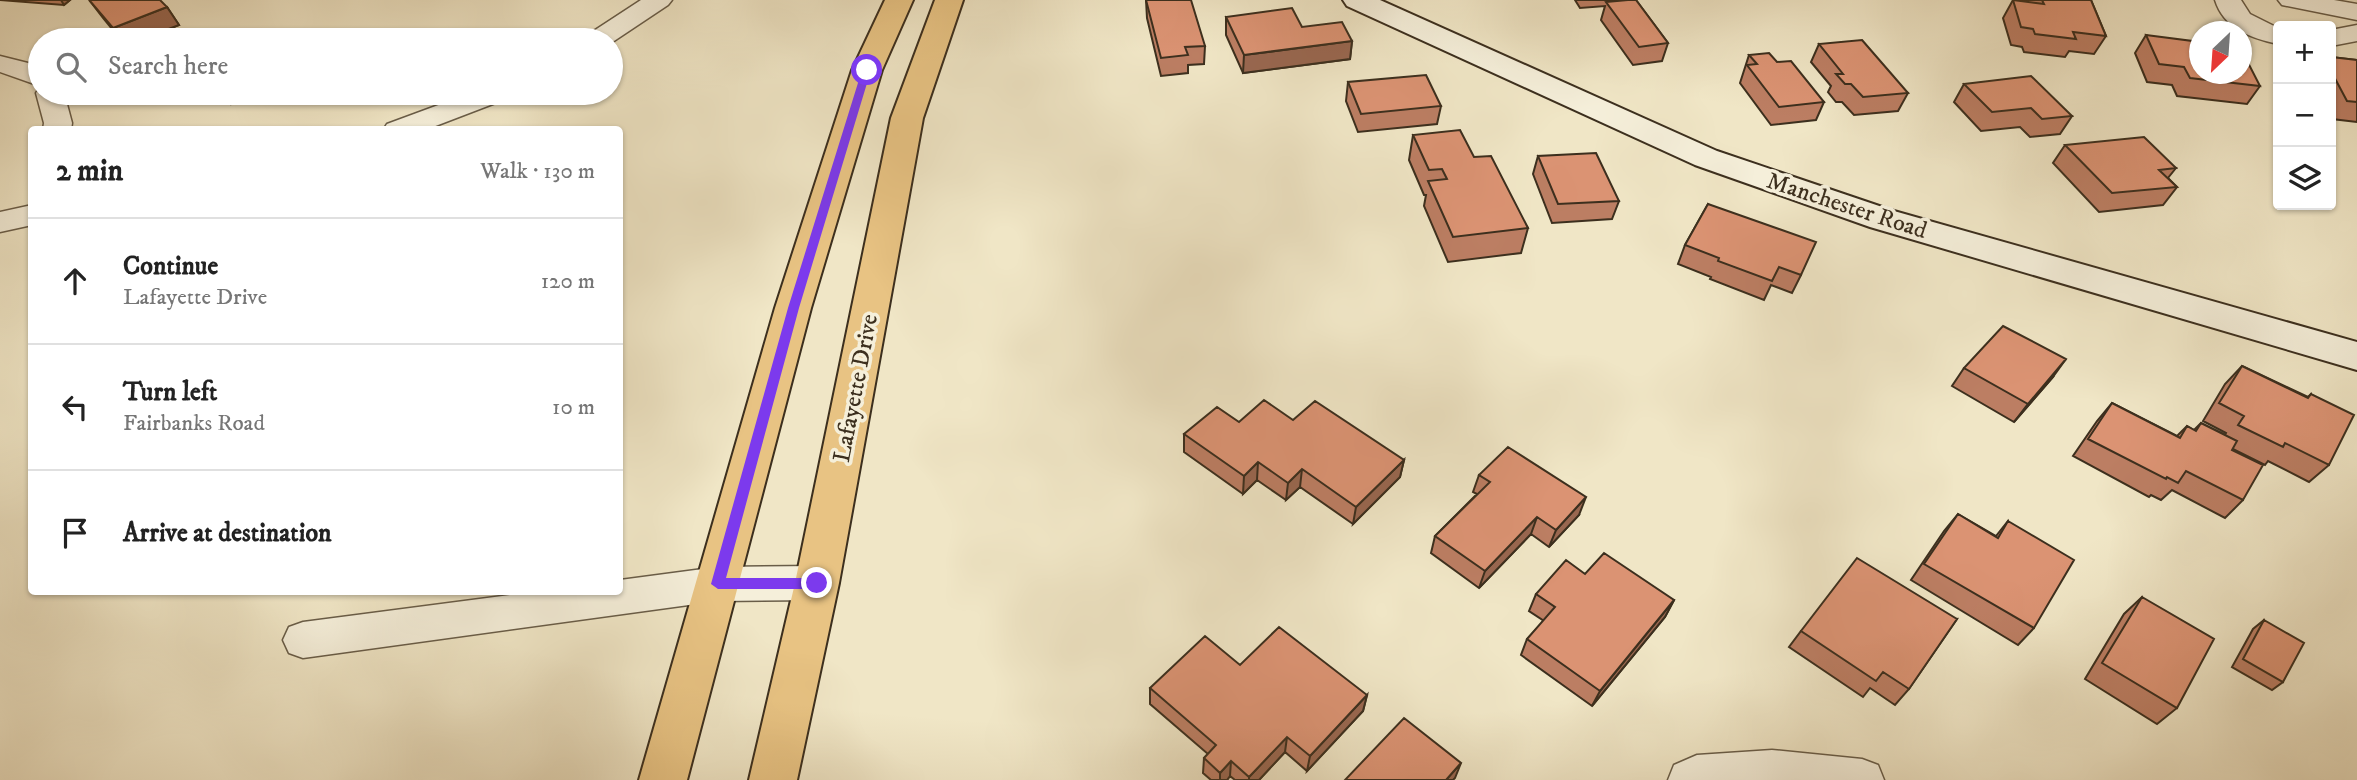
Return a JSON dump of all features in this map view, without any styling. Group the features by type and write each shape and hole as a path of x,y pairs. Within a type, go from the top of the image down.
{"main road":[{"path":"663,780 793,308 867,70 899,0"},
{"name":"Lafayette Drive","path":"773,780 817,583 907,118 949,0"}],"street":[{"path":"616,28 659,0"},
{"name":"Manchester Road","path":"1357,0 1706,158 1882,219 2357,356"},
{"path":"2228,0 2229,7 2237,17 2249,26 2273,34"},
{"path":"2291,0 2357,12"},
{"path":"2336,37 2357,33"},
{"path":"0,64 28,71"},
{"path":"53,105 58,126"},
{"path":"408,126 464,105"},
{"path":"0,222 28,216"},
{"path":"303,639 718,584 817,583"},
{"path":"1690,780 1697,776 1772,771 1862,780"}],"building":[{"path":"91,0 160,0 167,7 113,28"},
{"path":"1146,0 1191,0 1205,46 1185,47 1188,55 1161,58"},
{"path":"1636,0 1668,43 1639,47 1606,2"},
{"path":"2013,0 2044,4 2042,0 2091,0 2106,36 2073,32 2076,39 2035,34 2033,29 2021,27"},
{"path":"1292,8 1302,27 1342,22 1352,41 1244,55 1226,17"},
{"path":"2146,35 2189,41 2189,76 2184,67 2159,64"},
{"path":"1862,40 1908,93 1863,97 1851,84 1845,84 1836,74 1843,74 1819,44"},
{"path":"1769,53 1777,62 1791,61 1824,102 1779,107 1747,65 1757,64 1749,55"},
{"path":"2336,58 2357,60 2357,102 2347,101 2336,80"},
{"path":"2252,70 2260,86 2242,84 2252,84"},
{"path":"1426,75 1441,106 1361,114 1348,82"},
{"path":"2031,76 2072,116 2042,119 2031,108 1992,112 1964,84"},
{"path":"1460,130 1474,157 1491,156 1528,228 1453,237 1428,181 1447,179 1442,169 1429,170 1413,135"},
{"path":"2144,137 2176,168 2159,170 2177,187 2112,193 2065,145"},
{"path":"1596,153 1619,201 1558,204 1538,156"},
{"path":"1708,204 1816,242 1801,275 1779,267 1772,281 1718,261 1719,258 1685,245"},
{"path":"2003,326 2066,359 2028,404 1964,368"},
{"path":"2242,366 2308,398 2311,394 2354,415 2329,465 2285,443 2283,447 2238,425 2244,416 2219,403"},
{"path":"1264,400 1293,420 1315,401 1404,460 1356,507 1302,469 1288,483 1258,462 1244,476 1184,434 1217,407 1239,422"},
{"path":"2112,403 2180,438 2187,426 2196,431 2201,423 2237,441 2232,450 2263,465 2243,500 2186,471 2178,483 2167,477 2166,479 2088,439"},
{"path":"1508,447 1586,497 1556,530 1537,517 1485,571 1435,536 1490,482 1479,475"},
{"path":"1958,514 1998,538 2008,521 2074,560 2034,628 1924,564"},
{"path":"1604,553 1674,600 1600,691 1527,639 1555,607 1536,594 1566,560 1585,574"},
{"path":"1857,558 1957,619 1909,689 1883,672 1876,681 1801,631"},
{"path":"2142,597 2214,639 2177,708 2102,663"},
{"path":"2264,620 2304,643 2283,682 2243,659"},
{"path":"1279,627 1367,695 1310,756 1287,737 1249,777 1231,761 1220,773 1204,758 1216,745 1150,688 1205,636 1240,665"},
{"path":"1404,718 1461,763 1446,780 1345,780"}],"route":[{"path":"817,583 718,584 793,308 867,70"}]}
